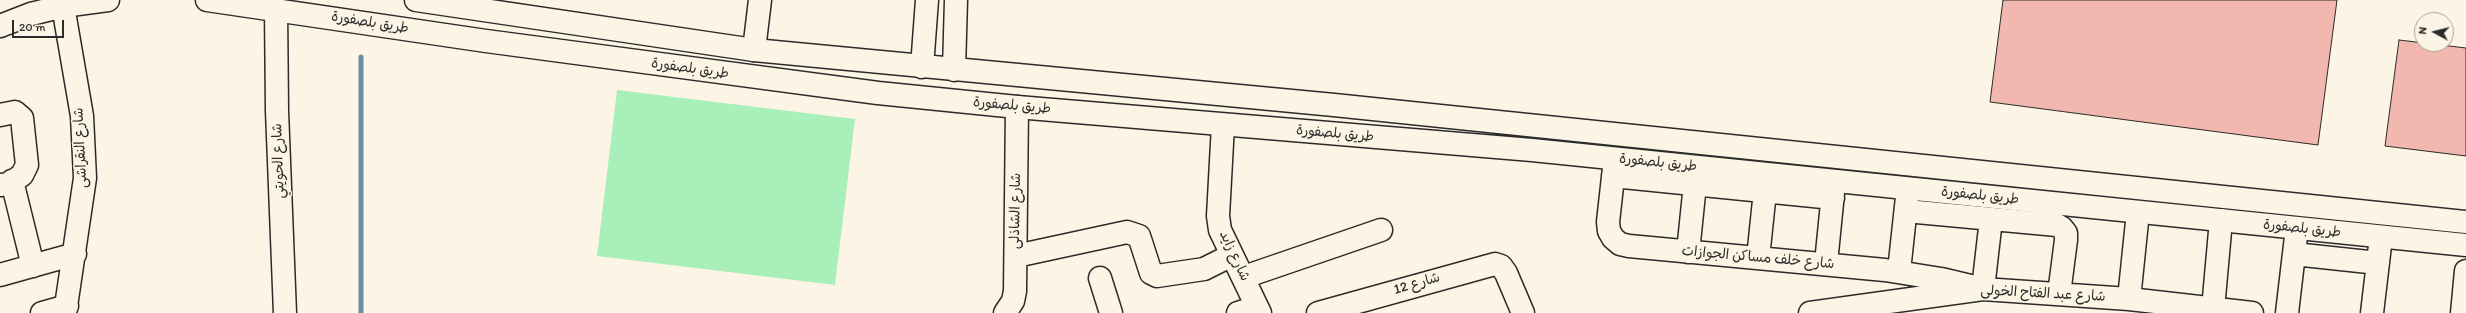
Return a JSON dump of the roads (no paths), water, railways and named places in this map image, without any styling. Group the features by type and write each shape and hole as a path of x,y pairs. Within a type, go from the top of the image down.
{"main road":[{"path":"0,26 31,14 63,6 108,0"},
{"name":"طريق بلصفورة","path":"207,0 231,1 398,27 740,76 1018,107 1532,150 1614,167 1833,190 1908,189 2466,245"},
{"name":"طريق بلصفورة","path":"416,0 479,5 754,50 1334,105 2466,222"},
{"path":"754,50 760,0"},
{"path":"922,67 927,0"},
{"path":"954,70 956,0"},
{"name":"شارع النقراشى","path":"63,6 82,116 85,178 76,254 66,309"},
{"name":"شارع الحويتي","path":"276,9 277,111 286,313"},
{"path":"1332,134 1334,105"},
{"name":"شارع الشاذلى","path":"1005,313 1012,301 1015,291 1018,107"},
{"path":"0,115 15,112 22,118 27,165 22,175 6,183 33,266"},
{"name":"شارع زايد","path":"1223,124 1218,216 1222,237 1244,277 1252,311"},
{"path":"1614,167 1695,184 1765,191 1833,190 1826,263"},
{"name":"شارع خلف مساكن الجوازات","path":"1614,167 1608,222 1613,238 1620,244 1688,252 1826,263 1899,271 1983,289"},
{"path":"1688,252 1695,184"},
{"path":"1899,271 1908,189"},
{"path":"1758,258 1765,191"},
{"path":"1906,211 2057,225 2062,228 2066,234 2059,294"},
{"path":"2129,299 2138,212"},
{"path":"1983,289 1991,219"},
{"path":"2210,311 2221,220"},
{"path":"2287,313 2297,228"},
{"path":"1244,277 1381,230"},
{"path":"1016,256 1127,232 1139,236 1143,241 1151,272 1157,276 1204,269 1232,255"},
{"path":"2372,313 2381,237"},
{"path":"0,275 76,254"},
{"path":"2294,254 2378,263"},
{"name":"شارع 12","path":"1318,313 1487,264 1502,266 1523,313"},
{"path":"2462,313 2466,271"},
{"path":"1100,278 1111,313"},
{"name":"شارع عبد الفتاح الخولى","path":"1810,313 1983,289 2129,299 2210,311 2252,313"},
{"path":"42,313 66,309"}],"waterway":[{"path":"361,57 361,313"}]}
